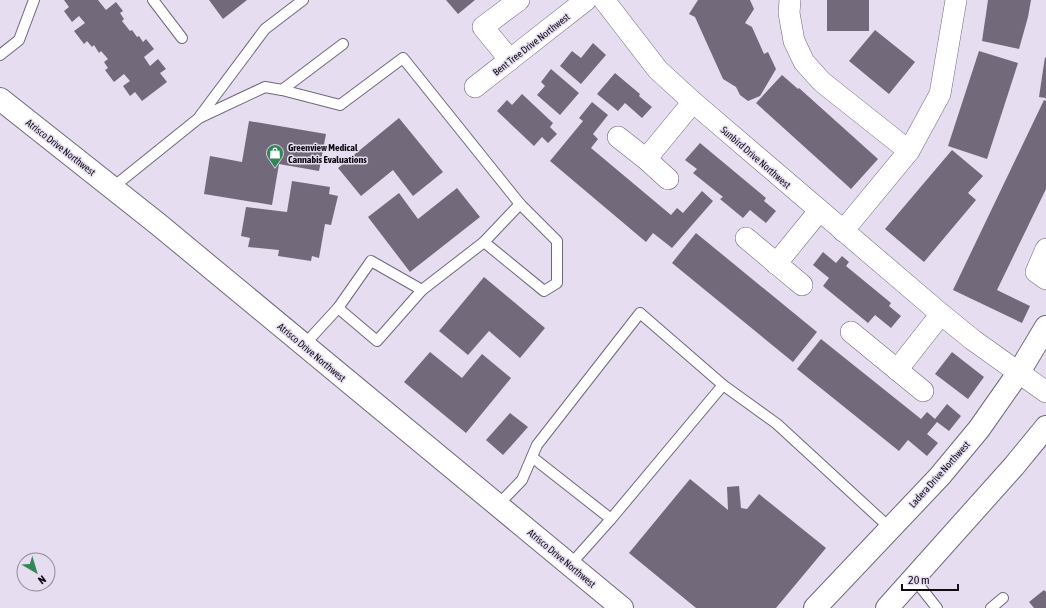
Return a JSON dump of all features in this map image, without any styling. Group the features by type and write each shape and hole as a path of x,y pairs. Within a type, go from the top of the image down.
{"street":[{"path":"510,60 483,27 518,0"},
{"name":"Bent Tree Drive Northwest","path":"475,87 586,0"},
{"name":"Sunbird Drive Northwest","path":"604,0 658,70 693,102 941,314 973,340 1046,392"},
{"path":"790,0 789,13 794,41 804,62 822,82 909,151"},
{"path":"843,231 909,151 940,94 956,0"},
{"name":"Atrisco Drive Northwest","path":"0,99 158,224 622,608"},
{"path":"646,159 693,102"},
{"path":"618,137 668,179"},
{"path":"776,264 819,211"},
{"path":"746,238 802,285"},
{"path":"1046,249 1036,272 1046,279"},
{"path":"897,370 941,314"},
{"name":"Ladera Drive Northwest","path":"815,608 940,476 979,429 1019,372 1046,327"},
{"path":"851,332 923,391"},
{"path":"887,608 1014,466 1046,427"}],"lane":[{"path":"0,55 19,40 34,0"},
{"path":"153,0 182,38"},
{"path":"199,118 265,29 303,0"},
{"path":"282,90 343,44"},
{"path":"112,188 199,118 265,87 282,90 340,106 403,58 520,204 557,241 557,283 544,291 484,242"},
{"path":"338,308 377,341 422,290 484,242 520,204"},
{"path":"304,345 338,308 371,262 422,290"},
{"path":"498,505 522,480 538,445 640,313 723,385 777,424 890,528"},
{"path":"570,565 723,385"},
{"path":"532,457 610,518"},
{"path":"914,579 937,608"},
{"path":"991,608 1003,598"}],"building":[{"path":"64,0 98,0 106,10 116,2 123,11 120,13 124,19 122,21 130,31 132,30 143,42 146,39 154,49 144,57 150,66 158,59 166,69 160,73 167,82 142,101 135,92 130,96 123,86 130,81 124,74 114,82 105,70 108,68 104,62 108,59 101,51 99,53 94,45 92,47 87,41 84,44 74,31 85,23 79,16 72,22 64,11 69,7"},
{"path":"209,0 247,0 223,19"},
{"path":"446,0 475,0 458,14"},
{"path":"698,0 750,0 754,9 745,23 752,27 764,54 768,52 776,69 760,96 748,101 740,95 736,87 723,79 695,17 689,14"},
{"path":"827,0 869,0 869,31 827,31"},
{"path":"988,0 1031,0 1019,49 982,41"},
{"path":"875,30 915,62 889,94 849,61"},
{"path":"593,43 606,55 581,84 560,66 572,51 581,58"},
{"path":"979,51 1018,63 987,159 948,146"},
{"path":"1045,57 1046,58 1046,98 1039,97"},
{"path":"551,69 579,93 560,115 537,95 545,86 541,82"},
{"path":"615,73 640,94 639,96 652,107 642,118 625,103 618,111 597,94"},
{"path":"782,75 798,89 799,88 878,159 851,189 756,103"},
{"path":"522,94 553,123 550,127 557,134 548,143 542,137 534,146 497,111 507,100 512,105"},
{"path":"1044,100 1046,101 1046,189 997,290 1030,306 1022,323 953,290"},
{"path":"592,102 608,115 593,134 598,139 591,148 671,215 677,208 683,213 702,191 713,201 672,248 653,233 646,242 550,161 583,121 579,118"},
{"path":"399,118 443,172 413,196 393,170 361,196 338,168"},
{"path":"249,121 326,134 319,171 279,164 272,205 204,194 210,156 242,162"},
{"path":"700,143 766,198 764,201 776,211 766,223 750,210 743,218 720,199 723,197 693,173 697,169 685,160"},
{"path":"952,150 983,176 968,193 976,200 924,262 885,229"},
{"path":"292,181 330,187 329,194 338,196 331,225 325,224 319,258 312,256 311,261 278,256 279,250 248,247 250,238 241,236 246,207 287,212"},
{"path":"457,188 480,217 410,272 368,217 399,193 418,219"},
{"path":"696,233 817,332 793,362 672,263"},
{"path":"823,252 836,263 842,256 849,262 846,266 891,303 889,306 901,316 891,328 875,315 868,323 823,286 829,278 813,265"},
{"path":"484,277 545,328 520,358 489,331 468,355 439,331"},
{"path":"821,339 921,419 927,412 935,419 947,404 961,416 949,431 937,422 927,434 938,443 927,456 908,440 899,451 797,369"},
{"path":"430,352 462,378 482,354 511,378 466,433 404,382"},
{"path":"952,352 984,377 968,399 935,374"},
{"path":"510,413 528,427 503,455 486,440"},
{"path":"690,479 728,510 727,487 739,486 741,508 747,509 759,494 826,548 776,608 696,608 629,553"},
{"path":"1044,590 1046,592 1046,608 1034,608 1029,602"}],"place":[{"name":"Greenview Medical Cannabis Evaluations","path":"275,168"}]}
